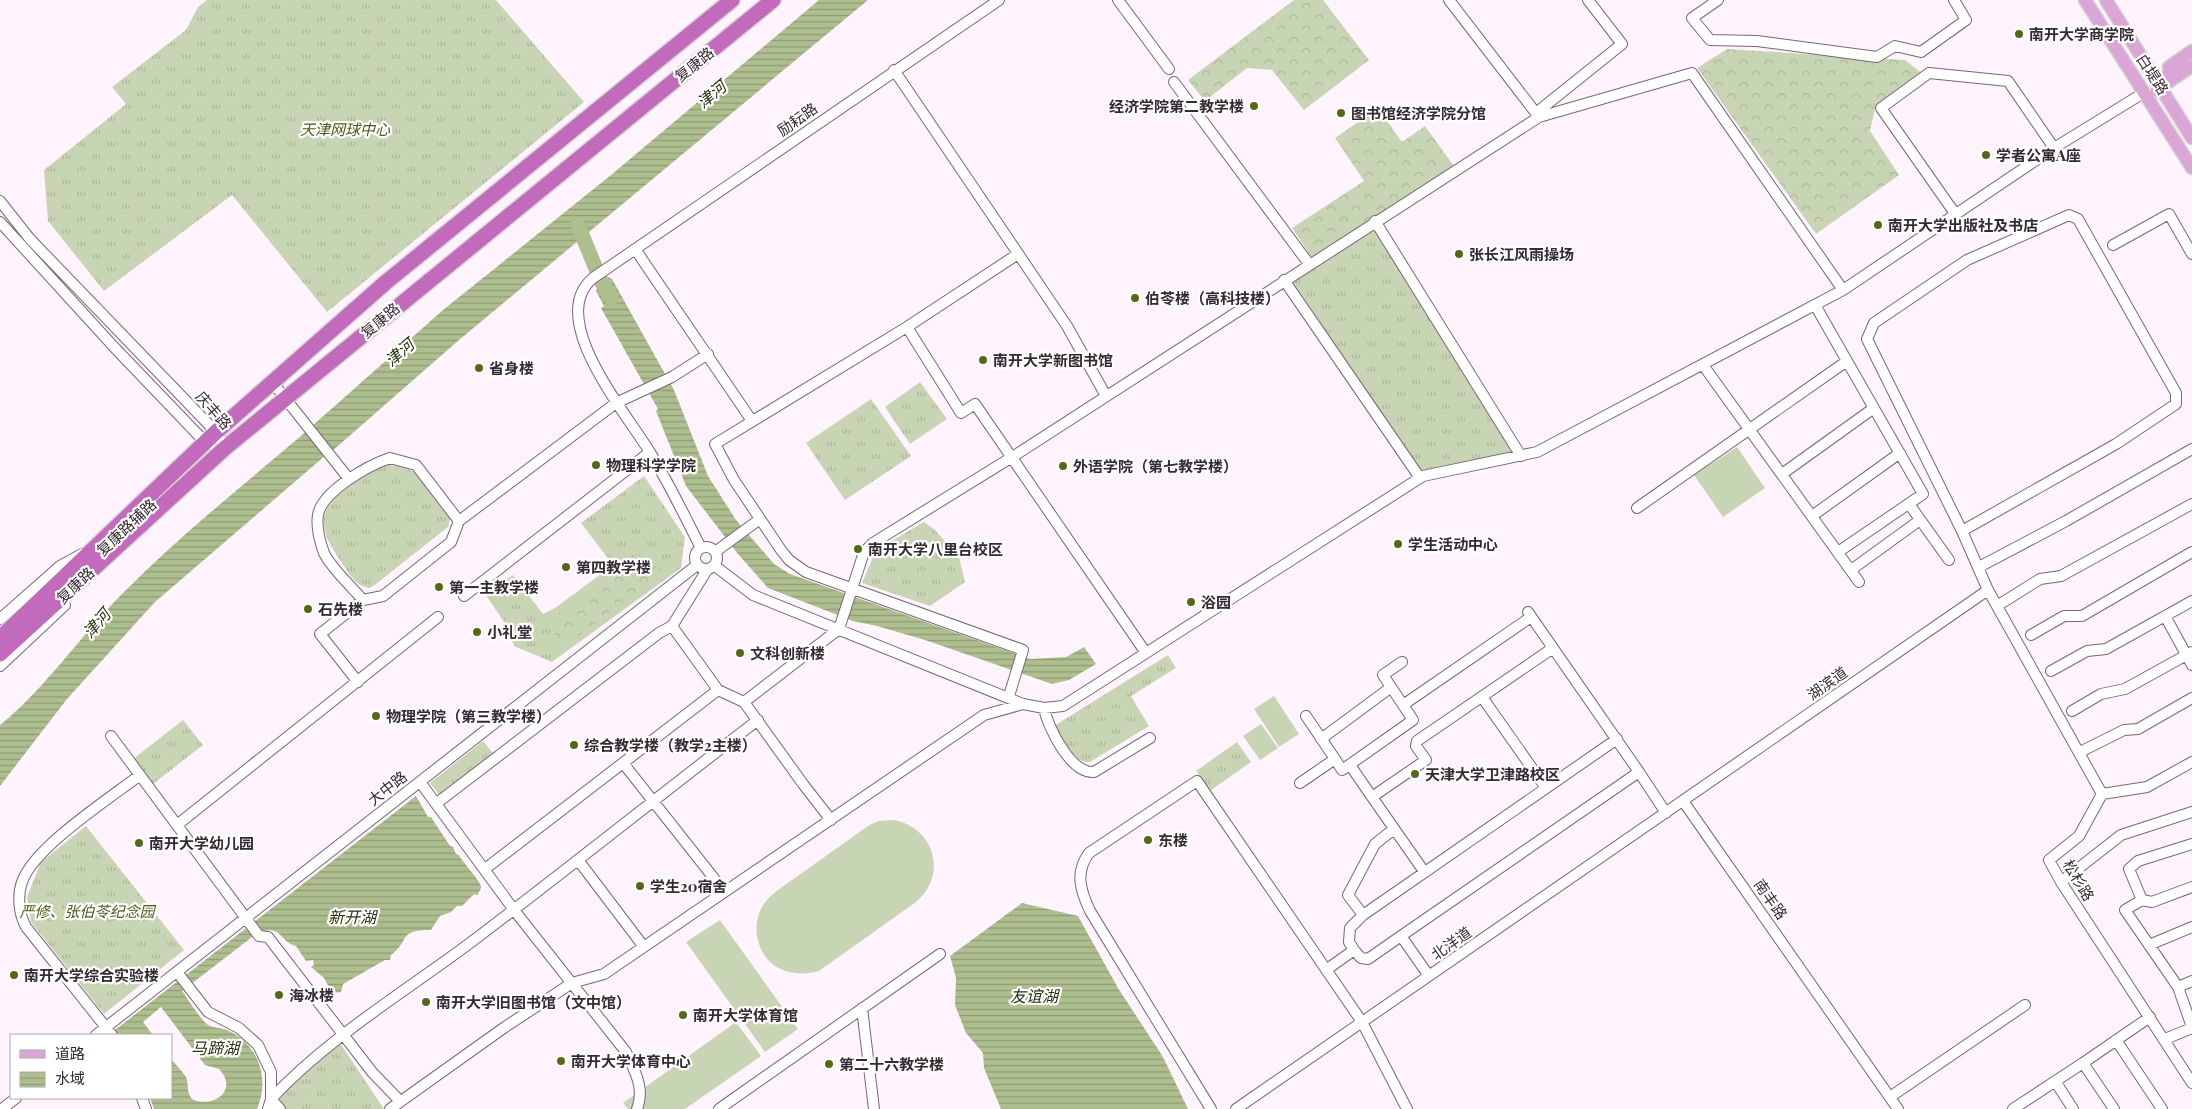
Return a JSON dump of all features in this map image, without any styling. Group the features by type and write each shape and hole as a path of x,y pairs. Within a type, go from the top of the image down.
{"highway":[{"name":"复康路","path":"0,654 52,598 94,547 210,437 385,283 732,0"},
{"name":"复康路","path":"0,638 52,598 285,398 773,0"}],"main road":[{"name":"白堤路","path":"2085,0 2192,168"},
{"name":"白堤路","path":"2106,0 2192,138"},
{"path":"2164,122 2157,103 2159,84 2175,63 2192,51"},
{"path":"2145,92 2192,66"}],"street":[{"name":"励耘路","path":"701,548 669,484 650,452 616,403 585,347 577,314 580,294 593,278 612,264 999,0"},
{"path":"1118,0 1169,69"},
{"path":"1449,0 1537,115"},
{"path":"744,702 839,629 864,552 873,542 1011,458 1537,115 1622,44 1588,0"},
{"path":"1718,0 1692,18 1710,40 1757,41 1877,57 1895,46 1921,52 1966,20 1954,0"},
{"path":"894,70 1067,326 1106,396"},
{"path":"1537,115 1692,73 1843,290"},
{"path":"1956,215 1881,108 1929,74 2008,81 2054,148"},
{"path":"1174,82 1309,264"},
{"path":"436,803 659,632 672,626 711,568 717,561 715,552 709,547 701,548 696,554 697,565 711,568 753,595 1009,696 1023,704 1044,708 1063,706 1420,478 1537,452 1815,306 1843,290 2054,148 2145,92"},
{"name":"庆丰路","path":"0,201 30,239 210,437 225,448"},
{"path":"2113,245 2168,214 2192,254"},
{"path":"1962,531 2116,444 2176,404 2176,393 2078,220 2068,215 1967,260 1874,323 1866,340 1962,531 1988,590 2102,794 2147,787 2192,762"},
{"path":"1375,221 1521,456"},
{"name":"庆丰路","path":"0,222 114,347 210,437 225,448"},
{"path":"635,249 752,421"},
{"path":"1009,696 1023,650 806,572 789,560 760,519 715,444 907,327 1018,254"},
{"path":"1284,280 1420,478"},
{"path":"1815,306 1922,494 1838,552"},
{"path":"907,327 961,413 975,404 1146,653"},
{"path":"358,682 320,634 363,600 383,596 451,542 458,521 616,403 672,377 708,354"},
{"path":"1637,508 1847,361"},
{"path":"1703,365 1860,582"},
{"path":"273,383 349,479"},
{"path":"1782,474 1874,408"},
{"name":"复康路辅路","path":"0,666 199,480 225,448"},
{"path":"1979,566 2066,521 2192,449"},
{"path":"464,596 650,452"},
{"path":"1812,516 1900,453"},
{"path":"363,600 325,554 318,533 318,514 332,493 370,464 390,458 416,465 458,521"},
{"path":"1908,504 1949,560"},
{"path":"1997,606 2040,579 2061,576 2192,504"},
{"path":"715,552 760,519"},
{"path":"1851,570 1920,520"},
{"name":"复康路辅路","path":"0,619 60,566 94,547"},
{"path":"2031,635 2064,616 2082,616 2192,552"},
{"name":"大中路","path":"109,1031 420,782 697,565"},
{"name":"湖滨道","path":"1683,801 1988,590"},
{"path":"2051,671 2086,651 2106,649 2192,602"},
{"path":"1403,705 1529,614 1617,739 1666,813"},
{"path":"2165,616 2189,653 2192,665"},
{"path":"177,825 438,617"},
{"path":"672,626 718,690 744,702 831,820"},
{"path":"1372,797 1426,760 1416,746 1417,741 1553,648"},
{"path":"2072,711 2101,694 2124,689 2189,653"},
{"path":"1402,662 1383,675 1424,736"},
{"path":"1321,739 1390,688"},
{"path":"485,869 718,690"},
{"path":"1482,697 1546,788"},
{"path":"2084,750 2124,730 2138,729 2192,698"},
{"path":"390,1109 505,1027 572,983 604,974 984,715 1023,704"},
{"path":"1044,708 1046,718 1068,757 1085,771 1094,772 1150,738"},
{"path":"1306,716 1342,770 1413,720"},
{"path":"269,1104 293,1075 343,1035 514,910 758,720"},
{"path":"111,736 259,936 268,937 372,1072 400,1101"},
{"path":"1617,739 1362,915 1350,928 1349,942 1354,950 1361,958 1368,959 1639,772"},
{"path":"1300,783 1335,759"},
{"path":"623,763 724,891"},
{"path":"1350,764 1423,870"},
{"path":"109,1031 26,927 22,918 20,899 22,882 38,856 140,775"},
{"path":"1211,1109 1090,911 1079,875 1089,853 1198,781 1362,1022 1407,1109"},
{"path":"420,782 514,910 626,1052 638,1078 641,1099 637,1109"},
{"name":"松杉路","path":"2102,794 2079,836 2050,860 2060,882 2165,1039 2192,1083"},
{"name":"北洋道","path":"1236,1109 1683,801"},
{"name":"南丰路","path":"1683,801 1834,1015 1892,1095 1905,1109"},
{"path":"2060,882 2121,835 2192,812"},
{"path":"1362,915 1348,895 1375,844 1394,829"},
{"path":"2142,900 2130,869 2138,861 2192,844"},
{"path":"578,860 644,947"},
{"path":"2165,1039 2192,1027 2178,987 2125,910 2142,900 2152,902 2192,887"},
{"path":"2149,945 2192,927"},
{"path":"1402,936 1429,976"},
{"path":"1326,970 1354,950"},
{"path":"719,1109 940,954"},
{"path":"179,974 208,1012 239,1028 258,1045 272,1072 269,1104"},
{"path":"2178,987 2192,981"},
{"path":"1892,1095 2025,1005"},
{"path":"862,1008 874,1109"},
{"path":"2013,1109 2150,1017"},
{"path":"2116,1040 2162,1109"},
{"path":"2083,1063 2114,1109"},
{"path":"2055,1081 2074,1109"},
{"name":"南丰路","path":"1892,1095 1898,1109"},
{"path":"2,1109 15,1099"},
{"path":"269,1104 280,1109"}],"green space":[{"name":"天津网球中心","path":"207,0 496,0 584,102 327,312 232,195 104,291 48,221 44,170 126,104 112,87 186,30 198,7"},
{"path":"1294,0 1323,0 1369,60 1304,110 1272,70 1247,68 1205,101 1188,80"},
{"path":"1727,49 1905,60 1923,74 1875,109 1870,131 1899,175 1816,234 1697,68"},
{"path":"1378,108 1402,142 1425,126 1456,169 1315,262 1292,228 1364,181 1335,138"},
{"path":"1377,228 1515,452 1422,474 1293,282"},
{"path":"920,382 947,419 910,444 885,407"},
{"path":"871,399 911,456 845,500 806,443"},
{"path":"1737,447 1765,488 1723,517 1694,475"},
{"path":"384,465 408,469 424,480 451,516 448,527 370,588 357,583 335,552 325,532 325,514 329,505 348,486 365,474"},
{"path":"644,476 685,537 681,568 552,662 514,646 507,626 485,594 513,575 543,614 555,608 613,565 581,523"},
{"path":"924,522 935,530 959,557 965,582 930,606 862,583 876,550"},
{"path":"637,555 664,571 557,652 554,617"},
{"path":"1168,655 1176,668 1131,696 1149,726 1090,762 1078,759 1068,750 1054,726"},
{"path":"1274,696 1299,734 1279,747 1254,709"},
{"path":"183,720 203,745 153,784 133,759"},
{"path":"1261,724 1278,748 1260,760 1243,736"},
{"path":"483,741 494,754 440,796 430,783"},
{"path":"1237,742 1251,762 1210,791 1196,771"},
{"path":"894,820 908,825 919,832 927,842 934,866 932,879 926,891 916,902 819,971 792,973 780,969 769,961 758,941 757,933 760,911 767,900 780,888 868,826 878,821"},
{"name":"严修、张伯苓纪念园","path":"86,826 184,950 104,1014 31,922 27,897 41,862"},
{"path":"720,920 798,1029 765,1052 686,942"},
{"path":"736,1022 761,1056 685,1109 628,1109 623,1103"},
{"path":"340,1043 384,1109 285,1109 275,1099 295,1078"}],"water":[{"name":"津河","path":"819,0 868,0 459,340 331,452 311,427 443,310 611,175"},
{"path":"608,277 612,279 674,390 708,476 736,520 774,564 790,574 1030,659 1066,657 1084,647 1096,664 1069,680 1052,684 925,640 853,621 768,588 738,554 686,486 656,411 658,409 601,308 604,306 596,291 601,281"},
{"name":"津河","path":"308,430 326,455 155,602 67,699 0,786 0,725 33,695 107,610 144,572 190,530"},
{"name":"新开湖","path":"416,796 428,817 431,817 450,846 453,847 456,854 459,855 481,885 478,895 474,894 462,906 457,906 451,912 440,916 431,930 420,930 409,934 391,955 390,960 385,960 343,984 341,992 332,993 324,978 311,967 314,965 313,960 306,961 296,946 286,941 276,931 271,930 256,934 182,991 208,1025 227,1030 238,1036 254,1053 262,1075 261,1098 257,1109 154,1109 150,1099 172,1099 172,1060 186,1077 189,1094 192,1099 207,1102 220,1096 225,1091 225,1077 219,1069 205,1065 161,1007 143,1022 152,1034 118,1034 115,1030"},
{"name":"友谊湖","path":"1022,903 1078,916 1118,988 1163,1057 1188,1109 1001,1109 984,1068 983,1053 966,1033 955,1005 956,978 950,956"}],"waterway":[{"path":"578,225 601,281 611,298"}],"place":[{"name":"南开大学商学院","path":"2019,34"},
{"name":"经济学院第二教学楼","path":"1254,106"},
{"name":"图书馆经济学院分馆","path":"1341,113"},
{"name":"学者公寓A座","path":"1986,155"},
{"name":"南开大学出版社及书店","path":"1878,225"},
{"name":"张长江风雨操场","path":"1459,254"},
{"name":"伯苓楼（高科技楼）","path":"1135,298"},
{"name":"南开大学新图书馆","path":"983,360"},
{"name":"省身楼","path":"479,368"},
{"name":"物理科学学院","path":"596,465"},
{"name":"外语学院（第七教学楼）","path":"1063,466"},
{"name":"学生活动中心","path":"1398,544"},
{"name":"南开大学八里台校区","path":"858,549"},
{"name":"第四教学楼","path":"566,567"},
{"name":"第一主教学楼","path":"439,587"},
{"name":"浴园","path":"1191,602"},
{"name":"石先楼","path":"308,609"},
{"name":"小礼堂","path":"477,632"},
{"name":"文科创新楼","path":"740,653"},
{"name":"物理学院（第三教学楼）","path":"376,716"},
{"name":"综合教学楼（教学2主楼）","path":"574,745"},
{"name":"天津大学卫津路校区","path":"1415,774"},
{"name":"东楼","path":"1148,840"},
{"name":"南开大学幼儿园","path":"139,843"},
{"name":"学生20宿舍","path":"640,886"},
{"name":"南开大学综合实验楼","path":"14,975"},
{"name":"海冰楼","path":"279,995"},
{"name":"南开大学旧图书馆（文中馆）","path":"426,1002"},
{"name":"南开大学体育馆","path":"683,1015"},
{"name":"南开大学体育中心","path":"561,1061"},
{"name":"第二十六教学楼","path":"829,1064"}],"water label":[{"name":"马蹄湖","path":"215,1047"}]}
